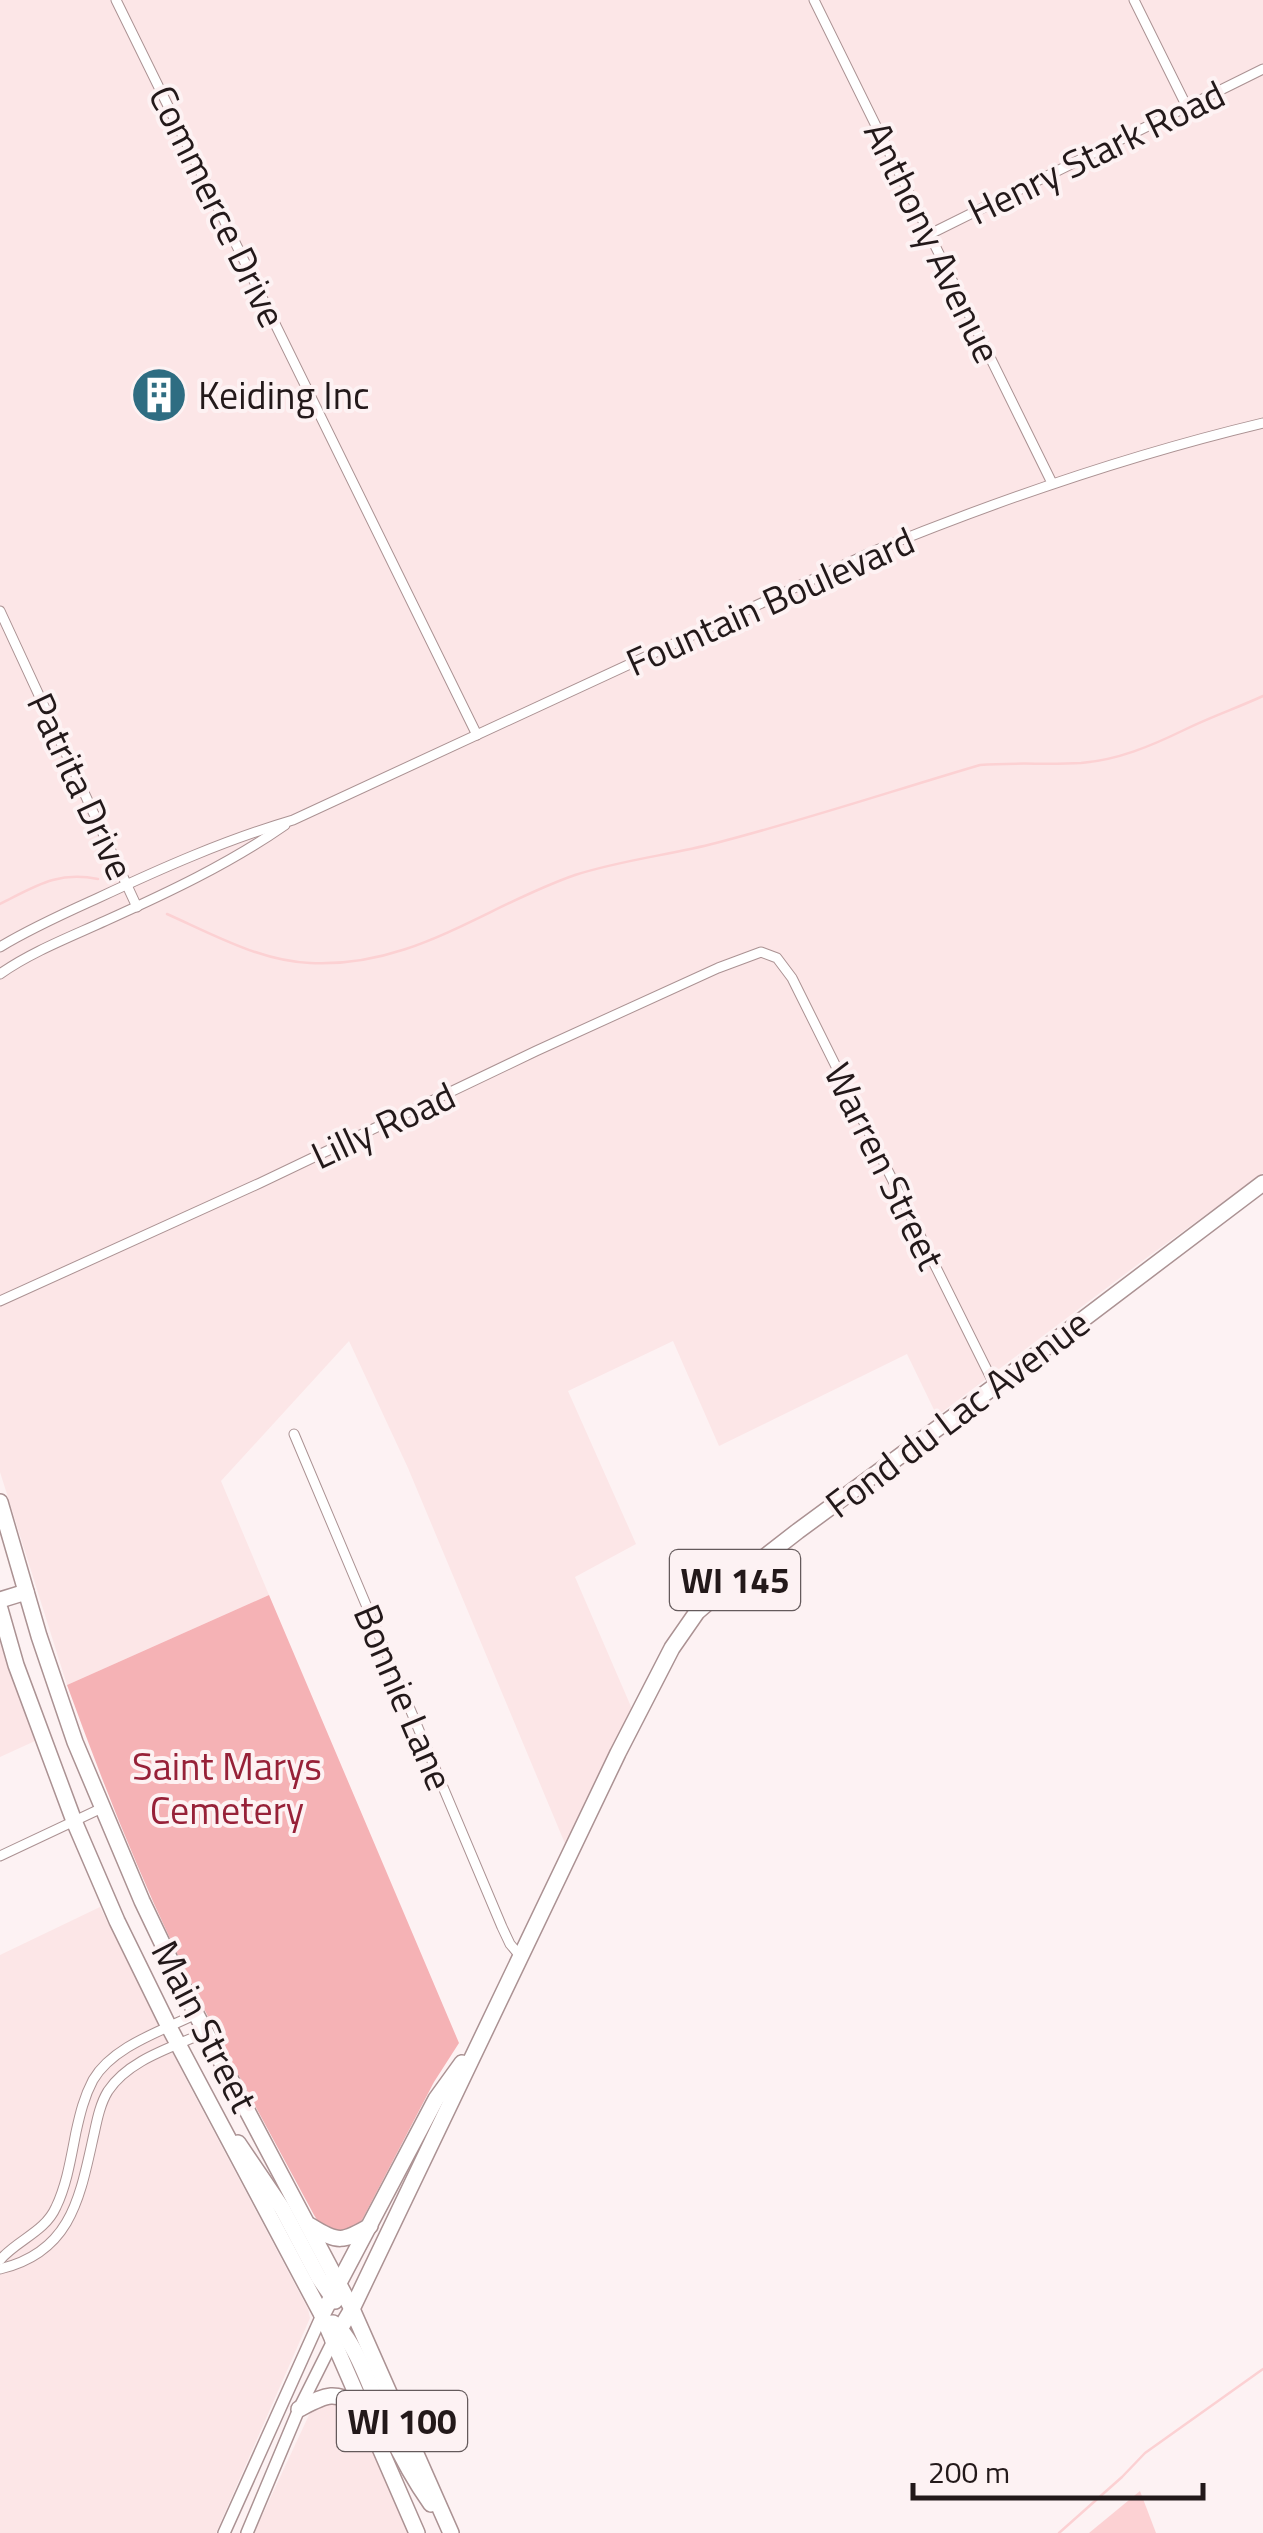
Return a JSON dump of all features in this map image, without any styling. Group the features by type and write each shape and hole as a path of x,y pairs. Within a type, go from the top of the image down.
{"main road":[{"name":"Fond du Lac Avenue","path":"336,2334 352,2309 563,1864 661,1668 698,1612 761,1560 1263,1183"},
{"name":"Main Street","path":"0,1502 75,1742 102,1808 196,2014 308,2224 335,2291"},
{"path":"0,1600 26,1592"},
{"name":"Main Street","path":"0,1610 74,1822 117,1921 214,2113 322,2315 336,2334 361,2405 417,2533"},
{"name":"Fond du Lac Avenue","path":"322,2315 436,2099 482,2036"},
{"path":"214,2113 248,2155 341,2306 352,2309"},
{"path":"308,2224 328,2236 345,2239 370,2226"},
{"name":"WI 100","path":"352,2309 451,2533"},
{"path":"336,2334 352,2347 388,2430 451,2533"},
{"path":"299,2409 334,2394 361,2405"}],"street":[{"name":"Commerce Drive","path":"116,0 477,735"},
{"name":"Anthony Avenue","path":"814,0 1052,483"},
{"path":"1134,0 1186,107"},
{"name":"Henry Stark Road","path":"930,234 1263,69"},
{"name":"Fountain Boulevard","path":"0,946 126,885 248,834 293,820 874,551 1052,483 1263,423"},
{"name":"Patrita Drive","path":"0,612 137,907"},
{"name":"Fountain Boulevard","path":"0,974 255,846 293,820"},
{"name":"Lilly Road","path":"0,1301 536,1051 706,974 756,953 766,953"},
{"name":"Warren Street","path":"766,953 777,958 792,978 995,1386"},
{"name":"Bonnie Lane","path":"294,1434 502,1927 521,1958"},
{"path":"0,1856 102,1808"},
{"path":"0,2260 56,2209 94,2078 129,2047 196,2014"},
{"path":"0,2268 35,2255 53,2241 72,2214 108,2091 140,2063 206,2032"},
{"path":"80,2116 97,2120"},
{"path":"61,2192 78,2198"},
{"path":"224,2533 322,2315"},
{"path":"230,2518 248,2530 299,2409 336,2334"}],"shaded area":[{"path":"0,0 1263,0 1263,1173 937,1416 907,1354 719,1446 673,1341 568,1391 636,1544 575,1577 632,1709 566,1846 408,1468 349,1341 221,1481 269,1595 67,1685 0,1472"},
{"path":"0,1639 35,1741 0,1757"},
{"path":"100,1907 310,2318 216,2533 0,2533 0,1955"},
{"path":"330,2400 350,2405 356,2412 408,2533 254,2533 309,2415 315,2407"},
{"path":"1140,2491 1156,2533 1089,2533"}],"green space":[{"name":"Saint Marys Cemetery","path":"269,1595 459,2043 434,2082 362,2220 356,2227 336,2233 319,2223 314,2215 189,1979 130,1849 67,1685"}],"waterway":[{"path":"167,914 237,945 291,961 347,962 382,956 447,933 575,875 749,834 980,765 1081,763 1121,755 1263,696"},
{"path":"0,904 58,879 98,879"},
{"path":"1059,2533 1145,2453 1263,2369"}],"place":[{"name":"Keiding Inc","path":"159,395"}]}
